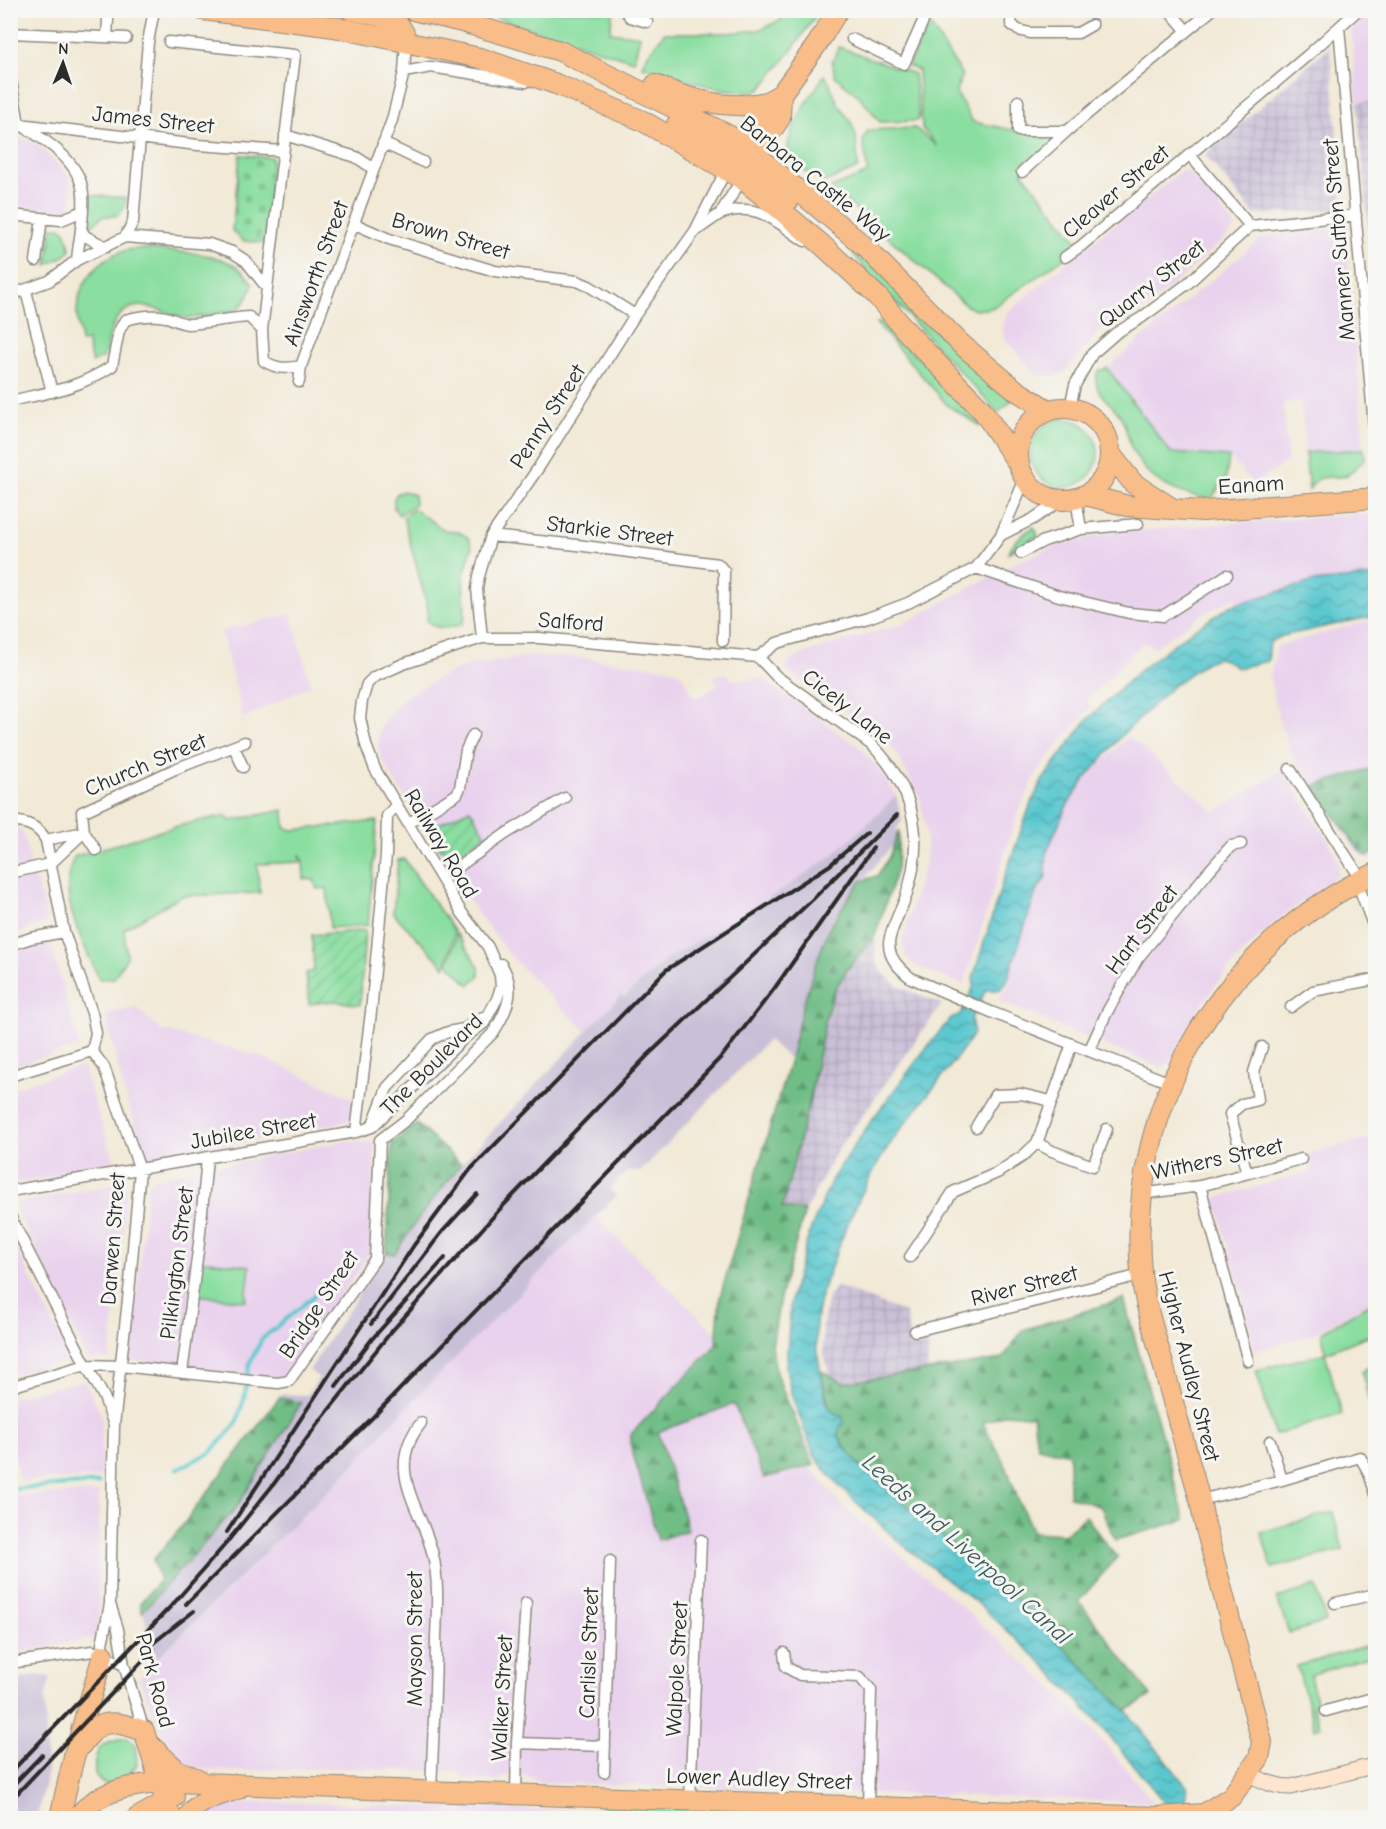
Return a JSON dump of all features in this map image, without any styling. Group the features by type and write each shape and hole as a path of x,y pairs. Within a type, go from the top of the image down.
{"highway":[{"name":"Barbara Castle Way","path":"203,10 261,14 406,41 480,58 556,84 741,162 864,246 961,344 1017,391 1048,410"},
{"path":"351,10 397,22 405,33 406,41"},
{"path":"413,10 595,59 669,91 701,101 741,106 774,98 818,43 838,10"},
{"path":"560,51 593,66 611,89 632,102 700,136 741,162 776,188 846,251 857,277 983,411 1022,472 1034,489 1046,497 1074,498 1104,479 1112,456 1110,440 1102,426 1090,415 1070,407 1048,410 1028,424 1022,435 1018,449 1022,472"},
{"path":"741,162 780,118 774,98"},
{"name":"Eanam","path":"1112,456 1133,483 1173,509"},
{"name":"Eanam","path":"1074,498 1128,506 1203,511 1370,500"},
{"name":"Higher Audley Street","path":"1249,1774 1259,1758 1262,1742 1203,1521 1200,1500 1145,1299 1138,1238 1141,1194 1152,1135 1170,1083 1202,1024 1257,954 1281,932 1308,911 1365,878"},
{"path":"60,1818 96,1658"},
{"path":"84,1816 72,1786 73,1758 88,1736 100,1725 120,1723 146,1737 177,1770 214,1784"},
{"name":"Park Road","path":"146,1737 165,1801"},
{"name":"Lower Audley Street","path":"214,1784 868,1806 929,1813 1157,1817 1211,1814 1232,1796 1249,1774"},
{"path":"136,1818 165,1801 214,1784"},
{"name":"Lower Audley Street","path":"188,1818 191,1811 207,1800 252,1785"},
{"path":"84,1816 91,1802 108,1793 165,1801"}],"street":[{"path":"125,237 133,222 148,42 154,10"},
{"path":"625,10 630,17 648,22"},
{"path":"852,39 904,64 928,10"},
{"path":"1012,10 1011,24 1018,30 1030,33 1078,33 1092,25"},
{"path":"1169,10 1186,30"},
{"path":"1022,172 1212,10"},
{"name":"Cleaver Street","path":"1065,257 1308,55 1358,10"},
{"path":"107,37 108,19"},
{"name":"Manner Sutton Street","path":"1339,27 1376,449"},
{"path":"168,42 184,44 186,31"},
{"path":"10,33 126,38"},
{"name":"Ainsworth Street","path":"184,44 295,55 262,330 264,361 274,367 287,369 301,366 355,224 392,120 407,57 406,41"},
{"name":"Barbara Castle Way","path":"404,72 430,67 541,85 556,84"},
{"path":"10,75 19,124 51,146 74,169 83,192 77,260"},
{"path":"1018,100 1018,131 1068,131"},
{"name":"James Street","path":"19,124 198,145 283,151"},
{"path":"285,135 356,157 374,169"},
{"path":"383,144 423,162"},
{"name":"Cleaver Street","path":"1189,154 1250,226"},
{"name":"Penny Street","path":"695,231 720,214 741,162"},
{"name":"Penny Street","path":"482,638 477,589 491,536 635,315 741,162"},
{"path":"720,214 739,209 756,210 767,215 857,277"},
{"path":"10,215 61,220 83,210"},
{"path":"1250,226 1356,215"},
{"path":"36,261 42,219"},
{"name":"Brown Street","path":"355,224 389,239 495,271 577,281 635,315"},
{"name":"Quarry Street","path":"1070,407 1075,385 1092,354 1116,333 1186,285 1250,226"},
{"path":"81,229 85,236 106,247"},
{"path":"10,295 49,282 77,260 125,237 209,244 232,252 246,261 267,288"},
{"path":"26,291 52,392"},
{"path":"10,401 78,386 112,366 122,325 125,320 142,315 164,317 185,324 249,317 262,330"},
{"path":"299,382 301,366"},
{"path":"758,657 777,643 868,618 908,603 976,568 1000,536 1022,472"},
{"path":"1000,536 1074,498 1081,529"},
{"path":"1021,553 1044,541 1081,529 1138,524"},
{"name":"Starkie Street","path":"491,536 712,563 722,567 724,576 723,641"},
{"path":"976,568 1059,596 1129,613 1163,616 1227,575"},
{"name":"Salford","path":"367,684 374,677 403,664 482,638 538,638 758,657"},
{"name":"Cicely Lane","path":"758,657 776,676 873,746 886,760 906,792 913,815 916,856 906,895 888,942 891,956 900,969 911,978 959,999 1072,1044"},
{"name":"Railway Road","path":"367,684 360,718 366,746 375,769 462,913 488,947 500,975 501,987 498,999 489,1014"},
{"path":"409,823 457,794 466,750 473,735"},
{"name":"Church Street","path":"48,840 84,832 82,812 175,769 245,742"},
{"path":"234,747 243,767"},
{"path":"1290,769 1365,878 1376,933"},
{"path":"442,878 507,833 565,798"},
{"path":"356,1132 371,1012 386,855 387,816 396,805"},
{"path":"10,821 33,826 48,840 64,932 92,1012 96,1033 92,1051 10,1076"},
{"path":"10,873 52,862 84,832 96,850"},
{"name":"Hart Street","path":"1089,1051 1107,1012 1138,958 1231,846 1241,844"},
{"path":"10,945 31,938 64,932"},
{"name":"The Boulevard","path":"380,1140 406,1120 489,1038 503,1017 510,982 507,972 488,947"},
{"path":"1291,1007 1313,990 1376,979"},
{"path":"372,1127 464,1038 484,1023 489,1014"},
{"name":"The Boulevard","path":"372,1127 387,1088 432,1039 448,1032 464,1029 489,1014"},
{"path":"910,1257 952,1192 997,1173 1023,1156 1037,1143 1072,1044 1170,1083"},
{"path":"1247,1173 1230,1114 1242,1104 1258,1100 1254,1072 1262,1047"},
{"name":"Darwen Street","path":"92,1051 104,1067 140,1170 114,1425 110,1604"},
{"path":"976,1127 995,1095 1021,1094 1051,1101"},
{"name":"Jubilee Street","path":"10,1191 207,1159 356,1132 372,1127"},
{"path":"1037,1143 1093,1166 1107,1129"},
{"name":"Bridge Street","path":"182,1373 259,1382 289,1381 375,1259 380,1140"},
{"name":"Pilkington Street","path":"182,1373 199,1243 207,1159"},
{"name":"Withers Street","path":"1141,1194 1200,1186 1300,1159"},
{"path":"1200,1186 1248,1362"},
{"name":"Darwen Street","path":"10,1216 104,1397 114,1425"},
{"name":"River Street","path":"915,1331 1141,1275"},
{"path":"10,1387 86,1365 121,1366 182,1373"},
{"name":"Mayson Street","path":"421,1423 413,1433 404,1468 407,1487 433,1554 437,1581 431,1791"},
{"path":"1270,1441 1282,1480"},
{"path":"1200,1500 1360,1458 1368,1471 1376,1494"},
{"name":"Walpole Street","path":"690,1800 702,1540"},
{"name":"Carlisle Street","path":"604,1772 610,1562"},
{"path":"1335,1603 1376,1594"},
{"name":"Walker Street","path":"516,1794 526,1603"},
{"name":"Park Road","path":"96,1658 102,1644 110,1604"},
{"name":"Park Road","path":"110,1604 118,1629 124,1665 146,1737"},
{"path":"784,1653 786,1667 800,1675 860,1677 870,1690 868,1806"},
{"path":"10,1664 96,1658 124,1665"},
{"path":"1326,1711 1376,1697"},
{"name":"Carlisle Street","path":"517,1743 605,1746"},
{"path":"1249,1774 1269,1784 1291,1787 1376,1765"}],"shaded area":[{"path":"1374,11 1375,101 1357,103 1351,28"},
{"path":"1330,46 1343,209 1255,215 1205,155"},
{"path":"1376,101 1375,296 1357,103"},
{"path":"10,139 25,139 36,144 67,173 73,188 70,209 56,211 11,204"},
{"path":"1183,170 1188,171 1234,224 1235,229 1148,307 1113,321 1100,330 1064,372 1051,376 1038,375 1004,338 1002,328 1007,313"},
{"path":"1345,228 1364,449 1305,453 1301,401 1283,403 1288,461 1254,484 1229,457 1171,453 1107,368 1263,237"},
{"path":"1357,514 1375,516 1375,576 1312,582 1237,604 1235,598 1203,614 1154,648 1144,642 1086,701 1091,707 1060,742 1037,773 1017,814 964,985 917,967 911,962 906,956 902,941 926,858 926,831 920,798 895,750 874,730 787,672 787,663 808,652 903,624 1017,562 1059,545 1131,531"},
{"path":"291,614 311,686 243,718 221,631"},
{"path":"1375,619 1374,860 1364,857 1356,850 1296,764 1280,724 1270,677 1277,646"},
{"path":"532,656 583,658 667,668 680,673 696,698 718,686 713,676 727,673 732,680 761,678 859,747 878,768 896,795 829,858 782,890 667,959 623,997 621,996 587,1031 561,1008 510,955 474,908 385,765 379,751 378,736 382,723 407,695 455,670 471,665"},
{"path":"1129,736 1215,812 1283,770 1329,842 1339,863 1337,876 1281,917 1244,951 1193,1017 1171,1062 1163,1067 998,1001 1011,980 1008,978 1036,892 1046,877 1046,854 1066,807 1085,778"},
{"path":"896,795 902,821 897,828 896,841 848,898 828,931 803,1005 790,1059 768,1040 641,1171 628,1171 609,1189 616,1196 406,1408 348,1471 157,1659 140,1603 160,1581 153,1560 179,1530 282,1394 307,1395 319,1378 309,1370 386,1253 395,1254 418,1219 461,1164 621,995 624,997 667,959 782,890 829,858"},
{"path":"11,828 18,828 23,833 33,874 48,918 46,922 11,936"},
{"path":"875,936 876,960 881,971 897,986 942,1004 837,1151 805,1211 782,1208 809,1103 826,1016 835,989 848,968"},
{"path":"49,938 79,1046 11,1067 11,948"},
{"path":"137,1008 160,1030 257,1055 356,1100 354,1120 153,1160 146,1157 124,1091 105,1014"},
{"path":"82,1066 115,1162 112,1168 11,1183 11,1089"},
{"path":"1375,1137 1375,1298 1314,1334 1256,1351 1215,1198 1312,1172 1308,1154"},
{"path":"345,1141 375,1143 370,1254 286,1375 278,1379 130,1360 148,1184 154,1178"},
{"path":"122,1183 127,1189 110,1359 88,1359 14,1204"},
{"path":"595,1217 717,1334 716,1345 644,1420 734,1403 809,1466 847,1511 960,1605 1048,1684 1104,1743 1153,1802 540,1782 527,1776 505,1775 499,1781 470,1780 455,1771 325,1768 231,1771 191,1766 174,1755 153,1715 139,1678 348,1471 406,1408"},
{"path":"10,1236 71,1360 11,1375 10,1375"},
{"path":"836,1286 906,1313 909,1336 929,1335 927,1370 844,1383 830,1375 823,1352 823,1324 828,1297"},
{"path":"84,1380 102,1416 101,1477 20,1481 11,1444 11,1398"},
{"path":"99,1492 98,1637 11,1655 11,1496"},
{"path":"35,1675 51,1677 45,1697 47,1772 37,1818 11,1818 11,1682"},
{"path":"268,1802 611,1812 613,1818 201,1818 207,1810 216,1806"}],"green space":[{"path":"475,11 613,11 610,32 640,36 634,61"},
{"path":"784,11 819,11 760,90 717,88 642,66 664,33 728,33 759,30 781,20"},
{"path":"930,25 962,75 956,92 973,122 1018,131 1067,131 1022,172 1081,246 992,308 975,310 967,306 831,188 868,173 863,140 868,130 915,128 937,146 922,128 918,70 908,66"},
{"path":"839,47 914,74 919,117 917,121 880,122 860,97 835,76 832,62"},
{"path":"824,75 838,104 851,122 856,136 858,168 823,183 796,164 788,148 794,127"},
{"path":"240,155 272,157 266,243 243,241 232,231"},
{"path":"89,195 126,198 124,209 117,216 103,216 92,225 88,225"},
{"path":"52,227 61,227 68,237 70,250 65,256 47,265"},
{"path":"846,238 1012,400 998,413 868,272 842,240"},
{"path":"129,249 193,253 214,257 232,264 244,272 253,284 250,293 242,305 232,311 195,318 186,318 145,306 129,309 121,314 114,323 104,357 92,363 87,341 81,342 77,317 79,299 86,281 98,266 114,255"},
{"path":"876,323 882,323 900,342 955,390 982,427 948,406"},
{"path":"1107,368 1171,453 1229,457 1226,478 1211,499 1175,490 1164,485 1146,470 1132,449 1122,418 1098,390 1096,378 1098,371"},
{"path":"1057,419 1071,419 1083,424 1093,434 1098,453 1093,472 1083,482 1071,487 1057,487 1045,482 1035,472 1030,460 1030,446 1035,434 1045,424"},
{"path":"1364,449 1365,459 1349,474 1317,480 1309,490 1305,453"},
{"path":"404,491 414,495 415,504 399,515 394,508 394,498 398,493"},
{"path":"414,509 446,531 459,532 469,538 472,548 463,577 465,616 462,624 440,627 427,621 428,609 403,517"},
{"path":"1034,527 1038,535 1008,553 1016,541"},
{"path":"1375,767 1375,853 1367,856 1358,849 1314,786"},
{"path":"470,809 486,835 456,855 440,849 430,828"},
{"path":"284,810 285,828 293,830 377,821 368,925 330,928 327,888 317,889 314,880 304,879 303,861 300,854 301,862 257,864 260,893 181,896 124,929 127,957 114,978 99,979 79,934 69,902 69,871 75,856 188,823 227,816 229,821"},
{"path":"899,830 897,869 875,936 848,968 835,989 826,1016 809,1103 782,1208 805,1211 780,1298 772,1346 776,1373 814,1465 764,1478 734,1404 658,1432 688,1530 658,1540 631,1447 631,1434 716,1345 720,1297 815,966 828,931 848,898 861,881 877,876 889,857"},
{"path":"404,859 455,932 445,967 393,913 398,860"},
{"path":"365,930 360,1005 334,1001 309,1004 306,973 314,971 312,935"},
{"path":"457,934 479,967 479,976 469,985 448,963"},
{"path":"417,1124 461,1164 418,1219 395,1254 386,1253 392,1144"},
{"path":"199,1260 250,1266 246,1301 197,1295 195,1291"},
{"path":"1124,1299 1185,1520 1115,1540 1101,1507 1069,1496 1069,1454 1037,1447 1033,1416 1005,1414 983,1423 1006,1466 1033,1532 1064,1534 1086,1516 1108,1547 1118,1556 1079,1601 1151,1696 1126,1711 1017,1600 862,1468 841,1440 836,1420 830,1410 820,1370 844,1383 1002,1359 1023,1330"},
{"path":"1375,1300 1375,1333 1325,1353 1322,1332"},
{"path":"1325,1353 1342,1414 1275,1435 1256,1370"},
{"path":"1375,1361 1375,1405 1370,1407 1362,1372"},
{"path":"279,1398 301,1403 237,1507 142,1612 140,1603 160,1580 153,1560 179,1530"},
{"path":"1333,1512 1343,1550 1272,1568 1261,1532"},
{"path":"1316,1586 1326,1622 1289,1633 1277,1598"},
{"path":"1375,1643 1375,1655 1310,1675 1316,1701 1313,1706 1320,1727 1315,1729 1297,1666"},
{"path":"127,1738 135,1744 137,1764 127,1778 109,1785 101,1782 95,1774 98,1752 105,1743"},
{"path":"599,1797 738,1802 736,1818 605,1818"}],"water":[{"path":"1375,576 1375,616 1282,636 1270,642 1268,661 1237,668 1217,658 1206,662 1173,686 1121,736 1085,779 1066,807 1046,854 1046,877 1036,892 1006,984 999,990 986,990 971,1019 974,1033 879,1161 863,1190 843,1236 823,1288 818,1309 816,1345 824,1390 829,1407 842,1416 844,1422 839,1428 838,1435 845,1448 862,1468 1017,1600 1126,1711 1188,1788 1185,1797 1194,1818 1178,1818 1171,1806 1163,1801 1094,1718 1044,1665 982,1607 898,1541 838,1485 815,1457 792,1397 786,1368 791,1297 810,1231 832,1179 871,1121 924,1051 950,1019 960,1015 974,986 973,978 1003,881 1030,806 1042,781 1086,721 1139,671 1184,636 1230,606 1312,582"}],"waterway":[{"path":"177,1469 210,1453 236,1424 244,1399 250,1362 262,1339 338,1276"},
{"path":"10,1489 99,1483"}],"railway":[{"path":"10,1773 174,1603 223,1547 391,1332 500,1209 647,1056 813,899 897,815"},
{"path":"227,1532 414,1245 470,1170 666,970 830,865 867,833"},
{"path":"186,1604 372,1418 723,1055 774,989 873,848"},
{"path":"371,1324 443,1231 477,1194"},
{"path":"336,1386 372,1339 445,1258"},
{"path":"143,1651 194,1611"},
{"path":"10,1801 154,1649"},
{"path":"10,1788 42,1755"}],"water label":[{"name":"Leeds and Liverpool Canal","path":"967,1549"}]}
